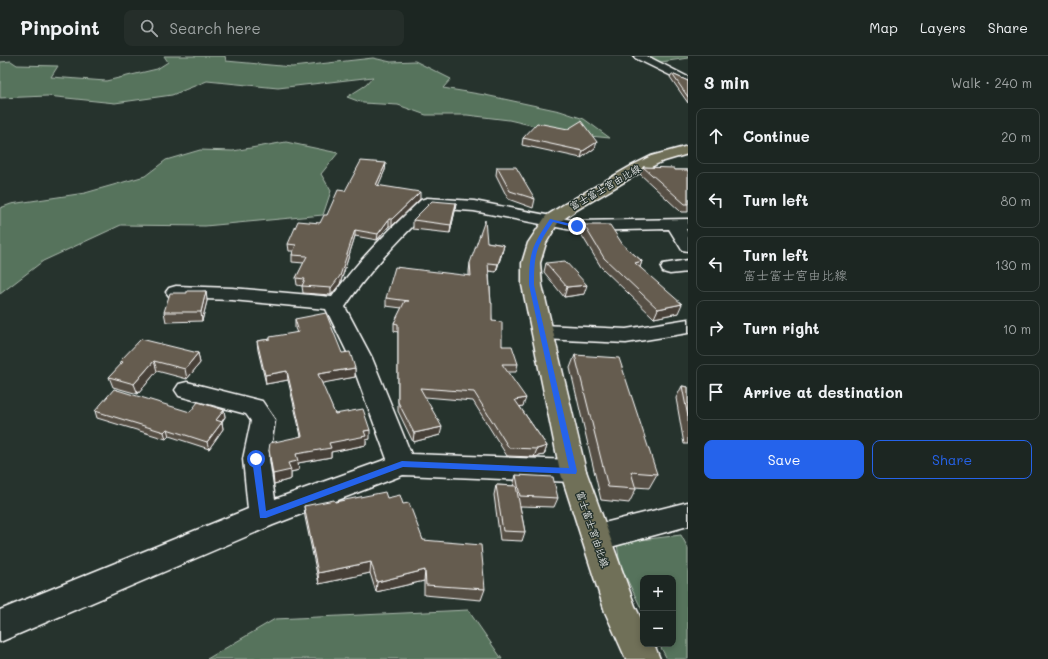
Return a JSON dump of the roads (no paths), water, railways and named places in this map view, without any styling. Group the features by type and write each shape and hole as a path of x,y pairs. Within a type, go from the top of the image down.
{"main road":[{"name":"富士富士宮由比線","path":"644,659 621,612 573,471 532,285 531,263 537,243 552,220 569,208 636,169 656,159 688,150"}],"street":[{"path":"639,56 688,81"},
{"path":"402,464 361,358 335,307 353,280 390,239 427,203 474,206 577,226 597,227 681,224 688,246"},
{"path":"670,268 688,266"},
{"path":"176,292 232,294 337,304"},
{"path":"543,332 626,336 688,326"},
{"path":"187,390 254,407 263,420 256,459 263,516"},
{"path":"0,626 263,516 402,464 573,471"},
{"path":"596,538 688,514"}]}
